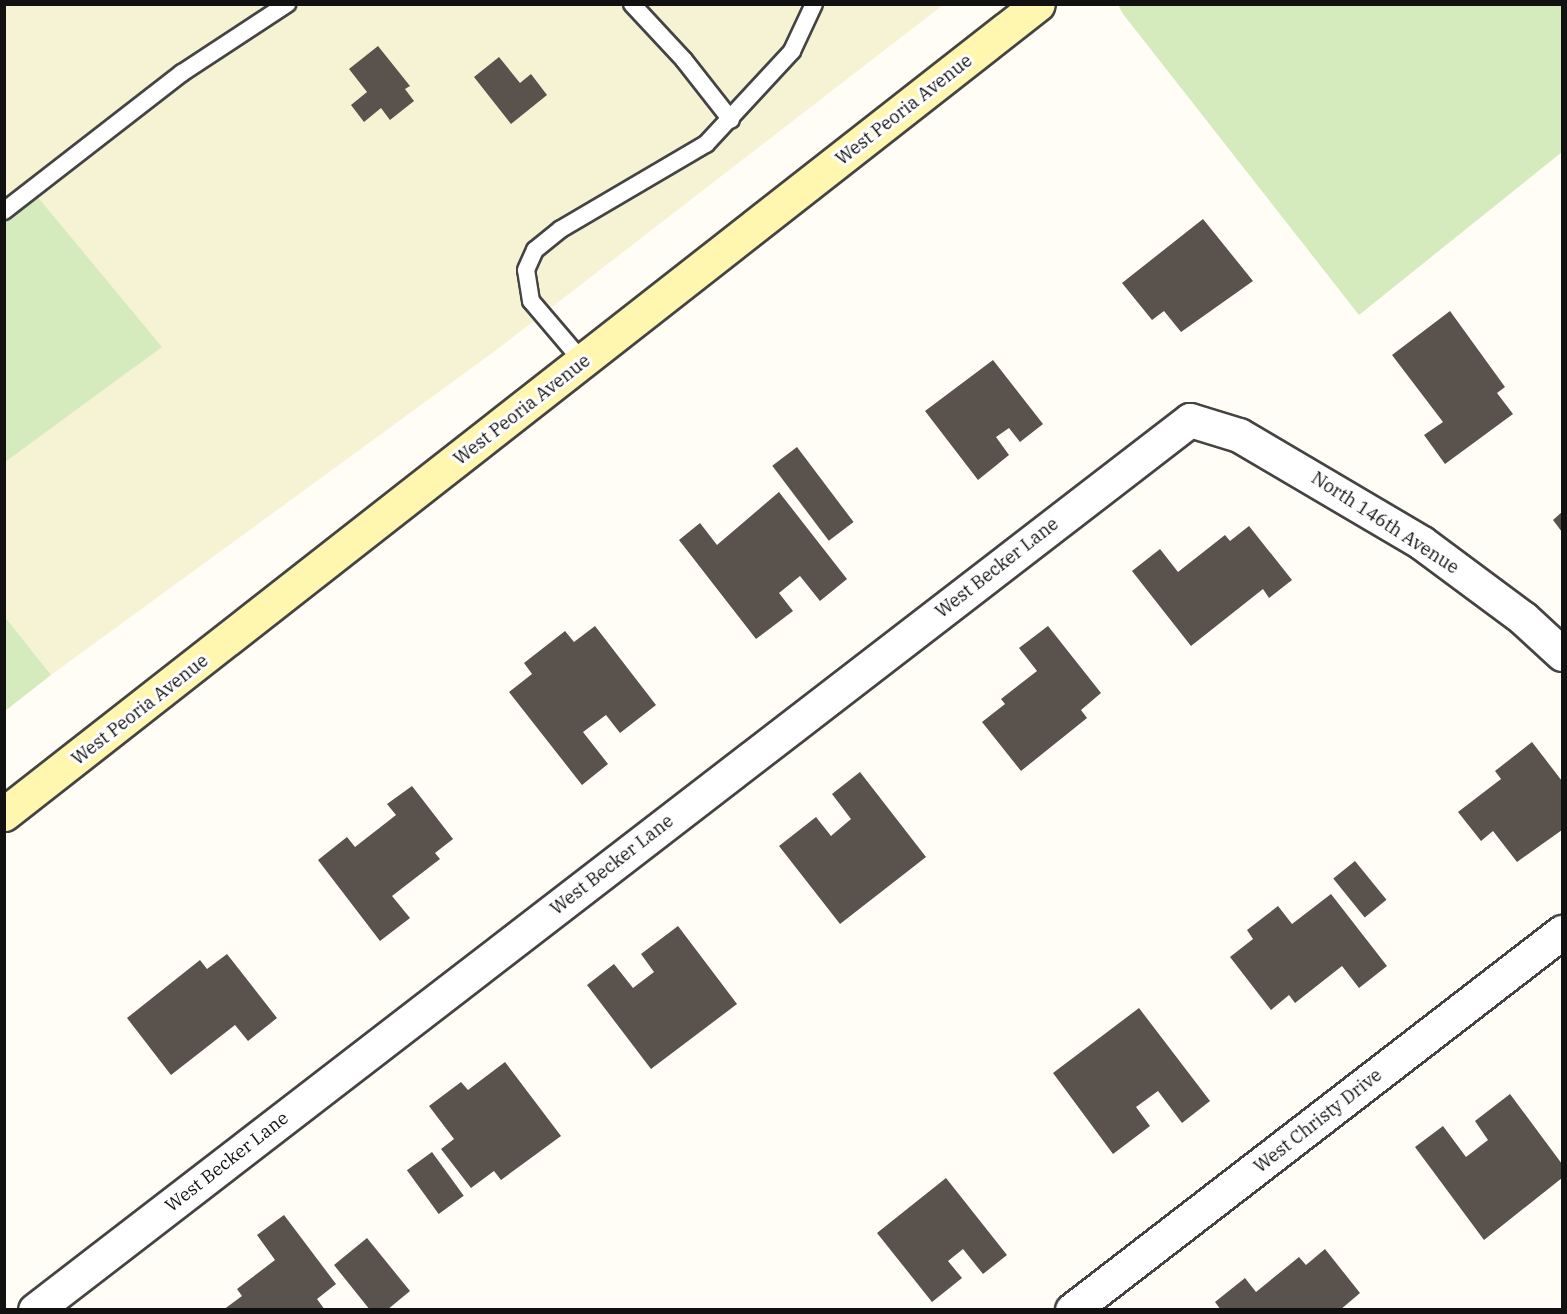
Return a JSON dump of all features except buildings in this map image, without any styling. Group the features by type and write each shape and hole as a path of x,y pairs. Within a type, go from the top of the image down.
{"main road":[{"name":"West Peoria Avenue","path":"4,814 1038,4"}],"street":[{"name":"North 146th Avenue","path":"1190,420 1239,435 1422,543 1523,618 1563,654"},
{"name":"West Becker Lane","path":"54,1304 1190,420"},
{"name":"West Christy Drive","path":"1072,1310 1563,932"}],"lane":[{"path":"4,210 182,73 288,4"},
{"path":"583,362 531,300 526,270 535,250 561,229 706,144 731,120 792,51 807,5"},
{"path":"640,6 731,120"}],"shaded area":[{"path":"5,5 943,5 495,351 51,675 5,617 4,462 161,347 26,184 5,199"}],"green space":[{"path":"1122,4 1562,5 1562,152 1359,315 1123,14 1119,7"},
{"path":"36,195 162,347 5,462 5,220"},
{"path":"5,617 51,675 4,711"}]}
